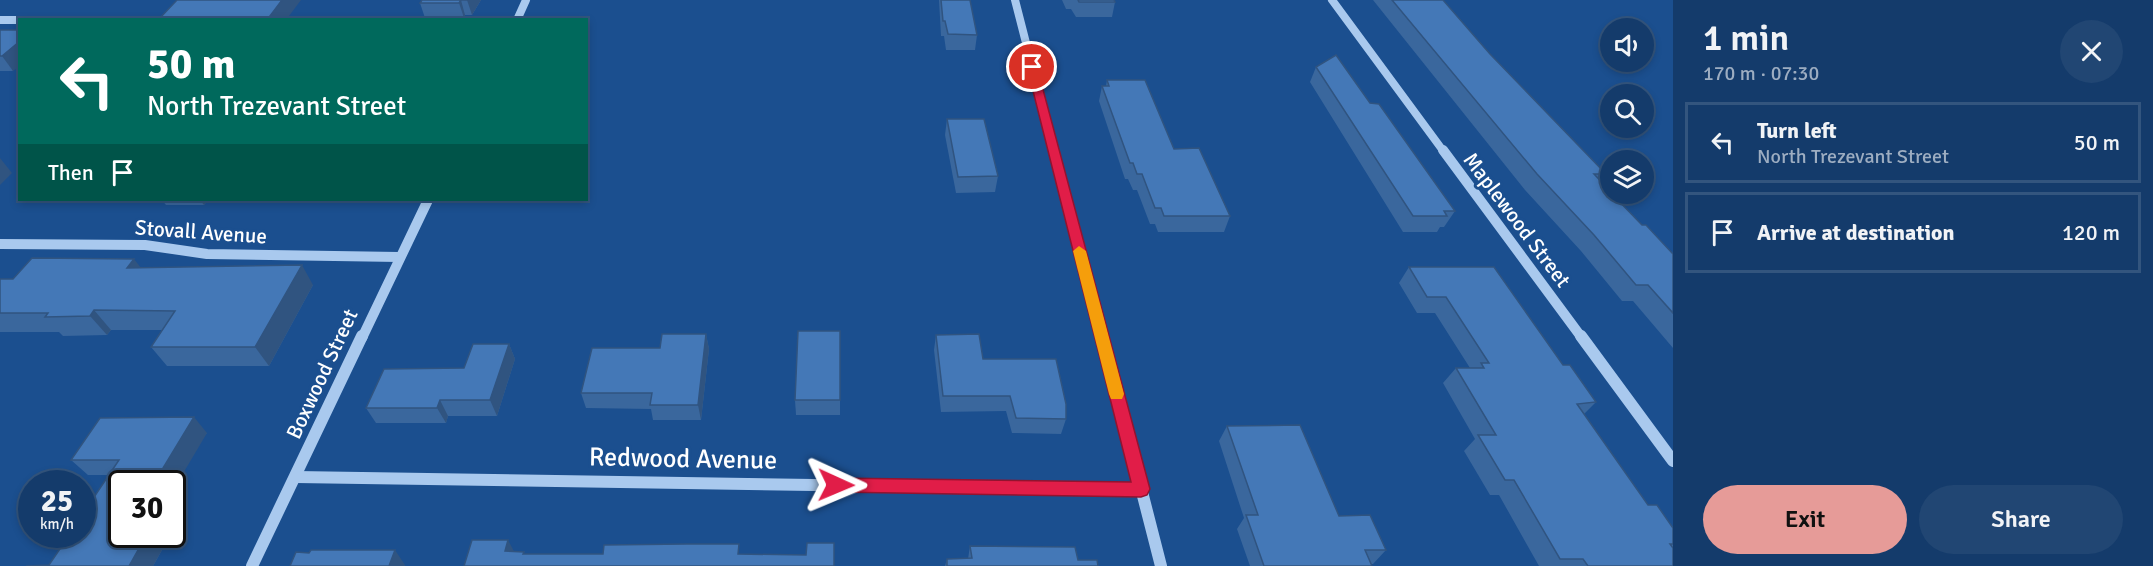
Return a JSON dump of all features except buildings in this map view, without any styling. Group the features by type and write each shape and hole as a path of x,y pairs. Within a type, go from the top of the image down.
{"street":[{"path":"518,18 526,0"},
{"path":"1015,0 1161,566"},
{"name":"Maplewood Street","path":"1332,0 1673,461"},
{"path":"0,20 18,20"},
{"name":"Boxwood Street","path":"252,566 399,256 427,201"},
{"name":"Stovall Avenue","path":"0,244 145,245 207,254 399,256"},
{"name":"Redwood Avenue","path":"296,477 1141,489"}],"slow traffic":[{"path":"1079,251 1117,394"}],"route":[{"path":"836,485 1141,489 1032,67"}]}
